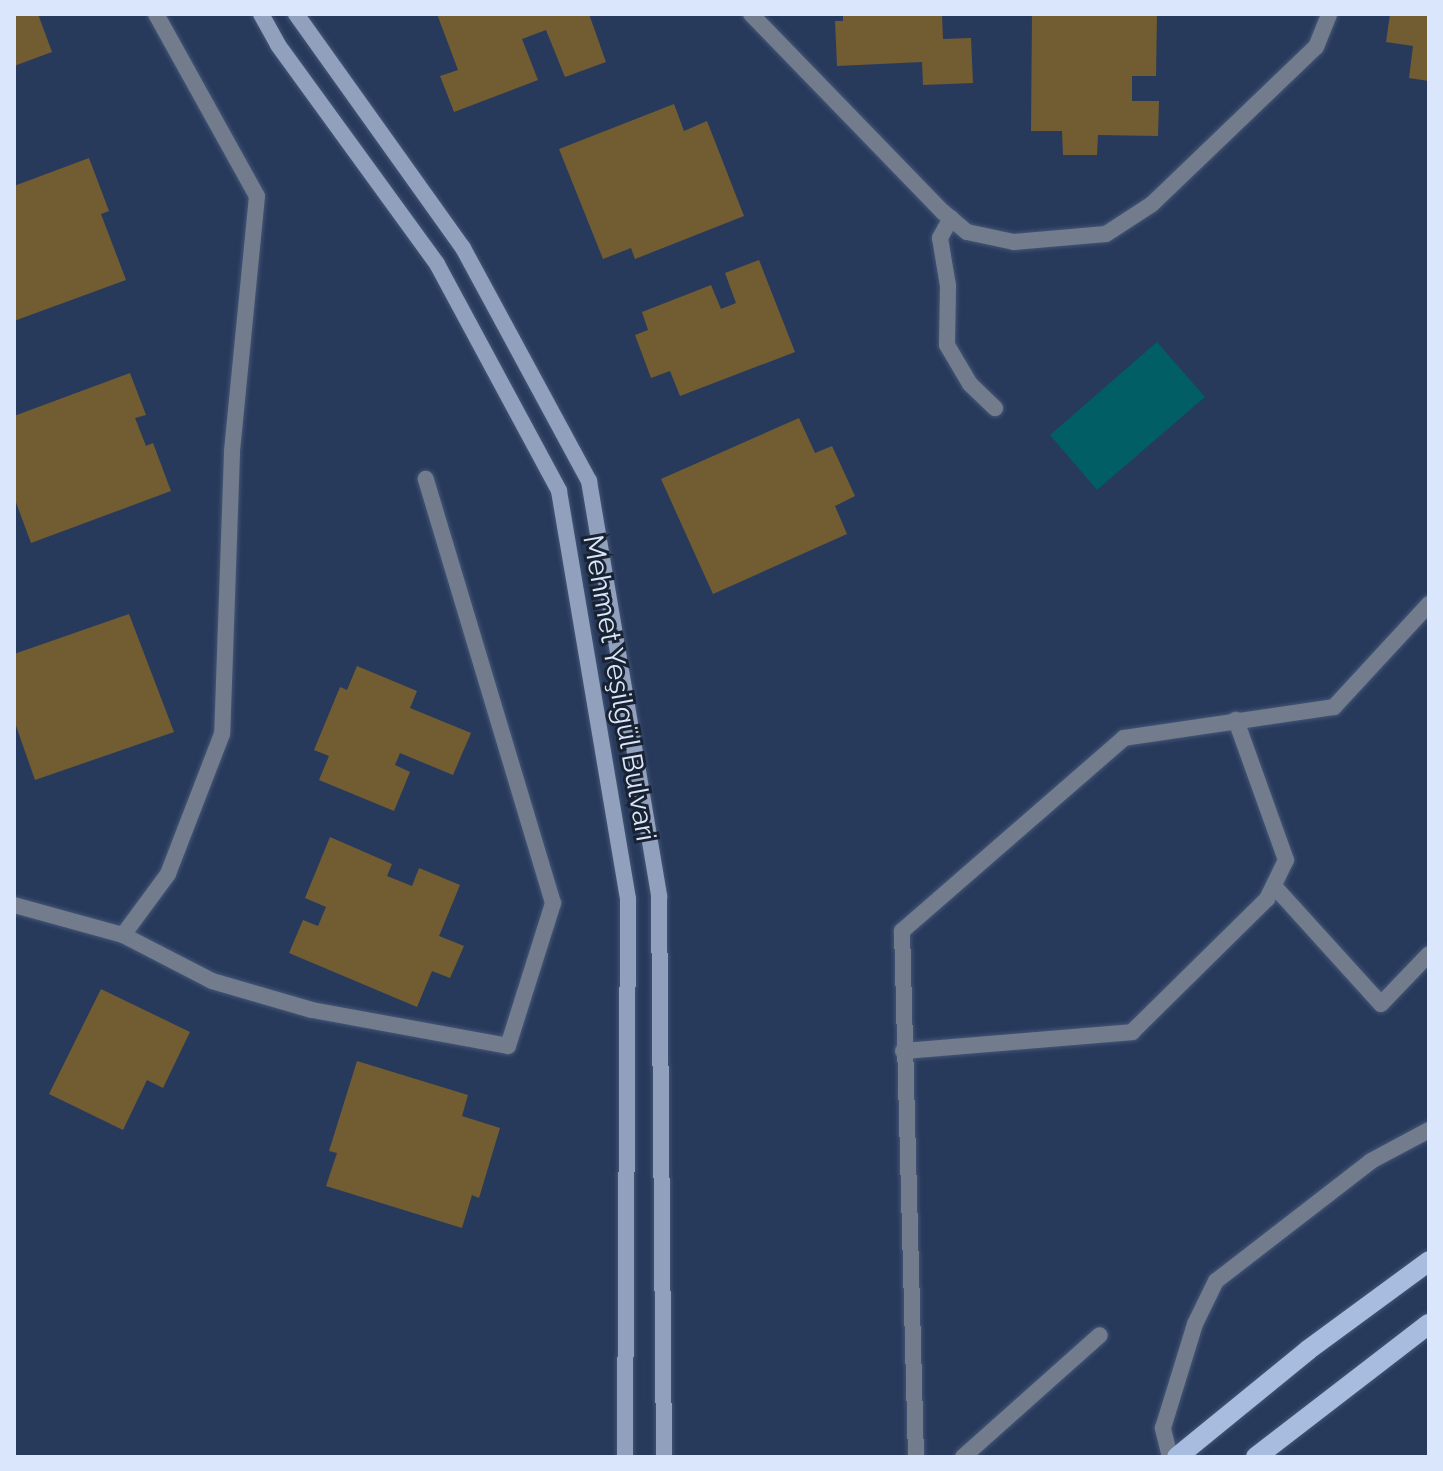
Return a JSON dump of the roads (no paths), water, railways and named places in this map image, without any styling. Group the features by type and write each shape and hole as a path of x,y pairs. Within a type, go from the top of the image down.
{"main road":[{"name":"Mehmet Yeşilgül Bulvari","path":"261,14 278,45 437,264 559,491 628,899 625,1457"},
{"name":"Mehmet Yeşilgül Bulvari","path":"296,14 463,248 589,481 659,896 664,1457"},
{"path":"1177,1457 1263,1385 1429,1261"},
{"path":"1256,1457 1429,1324"}],"street":[{"path":"123,935 168,874 222,734 232,453 257,196 156,14"},
{"path":"751,14 967,232 1014,242 1106,234 1152,204 1316,47 1329,14"},
{"path":"951,218 940,238 948,286 947,345 970,384 995,408"},
{"path":"14,905 123,935 212,981 312,1010 508,1046 553,903 426,479"},
{"path":"916,1457 902,931 1124,738 1334,707 1429,604"},
{"path":"903,1051 1132,1032 1267,899 1286,860 1236,720"},
{"path":"1274,886 1381,1004 1429,954"},
{"path":"1170,1457 1163,1428 1195,1324 1216,1281 1371,1161 1429,1130"},
{"path":"963,1457 1100,1335"}]}
